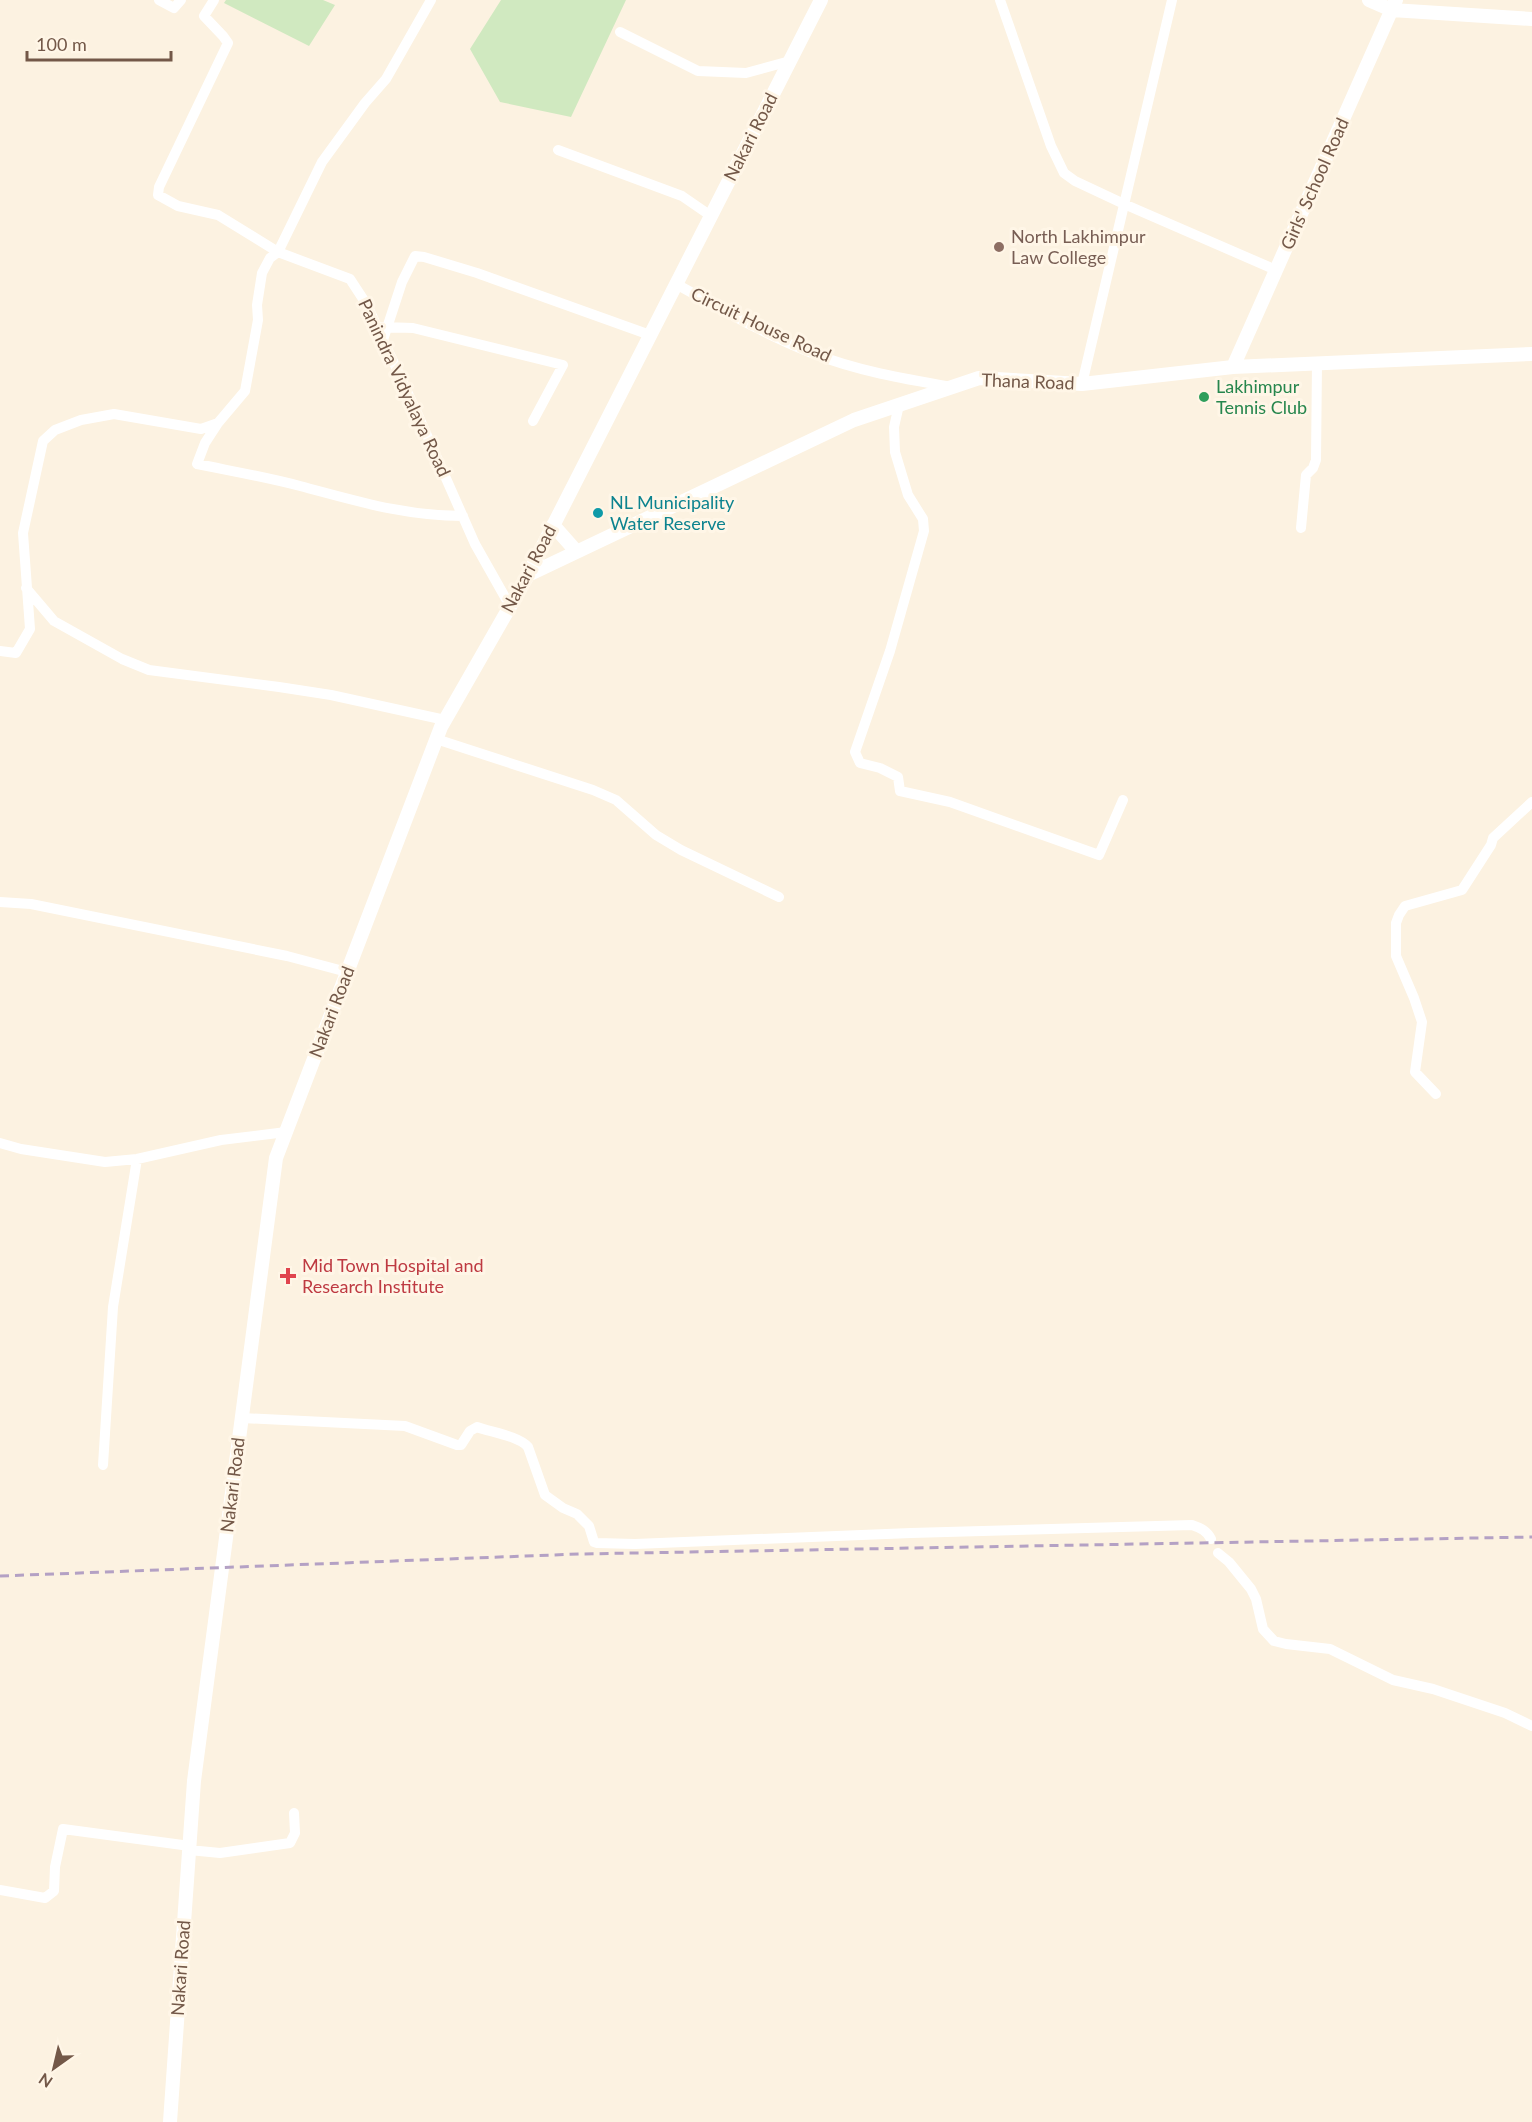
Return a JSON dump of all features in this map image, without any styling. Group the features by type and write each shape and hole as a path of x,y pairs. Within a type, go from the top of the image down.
{"street":[{"path":"159,0 174,8 181,0"},
{"name":"Panindra Vidyalaya Road","path":"213,0 204,16 228,43 159,187 158,195 178,206 218,215 278,252 350,279 382,327 383,340 475,544 510,606"},
{"path":"431,0 386,79 365,103 322,162 278,252 270,258 262,273 257,305 258,320 244,391 204,443 197,464 299,486 373,507 443,516 463,516"},
{"path":"1000,0 1051,146 1064,173 1075,181 1124,204 1276,270"},
{"path":"1082,384 1172,0"},
{"path":"1369,0 1394,5 1532,19"},
{"name":"Nakari Road","path":"170,2122 194,1781 276,1158 436,739 528,574 790,61 816,3"},
{"name":"Girls' School Road","path":"1233,367 1394,5"},
{"path":"620,32 698,71 746,73 790,61"},
{"path":"558,150 682,196 711,216"},
{"path":"533,422 563,365 413,328 382,327 415,256 477,273 650,335"},
{"name":"Circuit House Road","path":"676,284 813,354 889,376 952,387"},
{"name":"Thana Road","path":"528,574 854,420 979,378 1082,384 1233,367 1532,354"},
{"path":"1301,528 1306,476 1316,460 1317,363"},
{"path":"899,405 894,428 895,452 909,495 923,519 924,531 890,651 855,752 860,763 880,768 898,777 900,791 950,802 1098,855 1123,800"},
{"path":"0,651 16,653 30,629 23,533 43,441 55,430 81,420 114,414 201,429 218,423"},
{"path":"553,525 576,551"},
{"path":"26,588 54,621 122,659 149,670 310,692 445,720"},
{"path":"436,739 616,800 656,835 681,850 779,897"},
{"path":"1436,1094 1415,1072 1422,1022 1396,956 1396,923 1405,906 1462,890 1491,845 1493,838 1532,802"},
{"path":"0,902 31,904 287,956 347,972"},
{"path":"0,1143 21,1149 105,1162 137,1159 221,1140 286,1132"},
{"path":"103,1465 113,1307 137,1159"},
{"path":"242,1418 405,1426 457,1445 461,1445 470,1431 477,1427 524,1442 531,1454 545,1495 563,1508 577,1514 589,1526 594,1542 597,1543 1192,1525 1201,1528 1211,1539"},
{"path":"1218,1553 1229,1562 1251,1589 1256,1599 1263,1629 1274,1641 1330,1649 1393,1680 1433,1689 1505,1713 1532,1726"},
{"path":"0,1890 45,1898 54,1891 55,1867 63,1829 220,1853 290,1843 295,1833 294,1813"}],"green space":[{"path":"226,0 323,0 335,5 309,46 224,3"},
{"path":"501,0 626,0 571,117 500,102 470,49"}],"railway":[{"path":"0,1576 579,1554 1532,1537"}],"place":[{"name":"North Lakhimpur Law College","path":"999,247"},
{"name":"Lakhimpur Tennis Club","path":"1204,397"},
{"name":"NL Municipality Water Reserve","path":"598,513"},
{"name":"Mid Town Hospital and Research Institute","path":"288,1276"}]}
